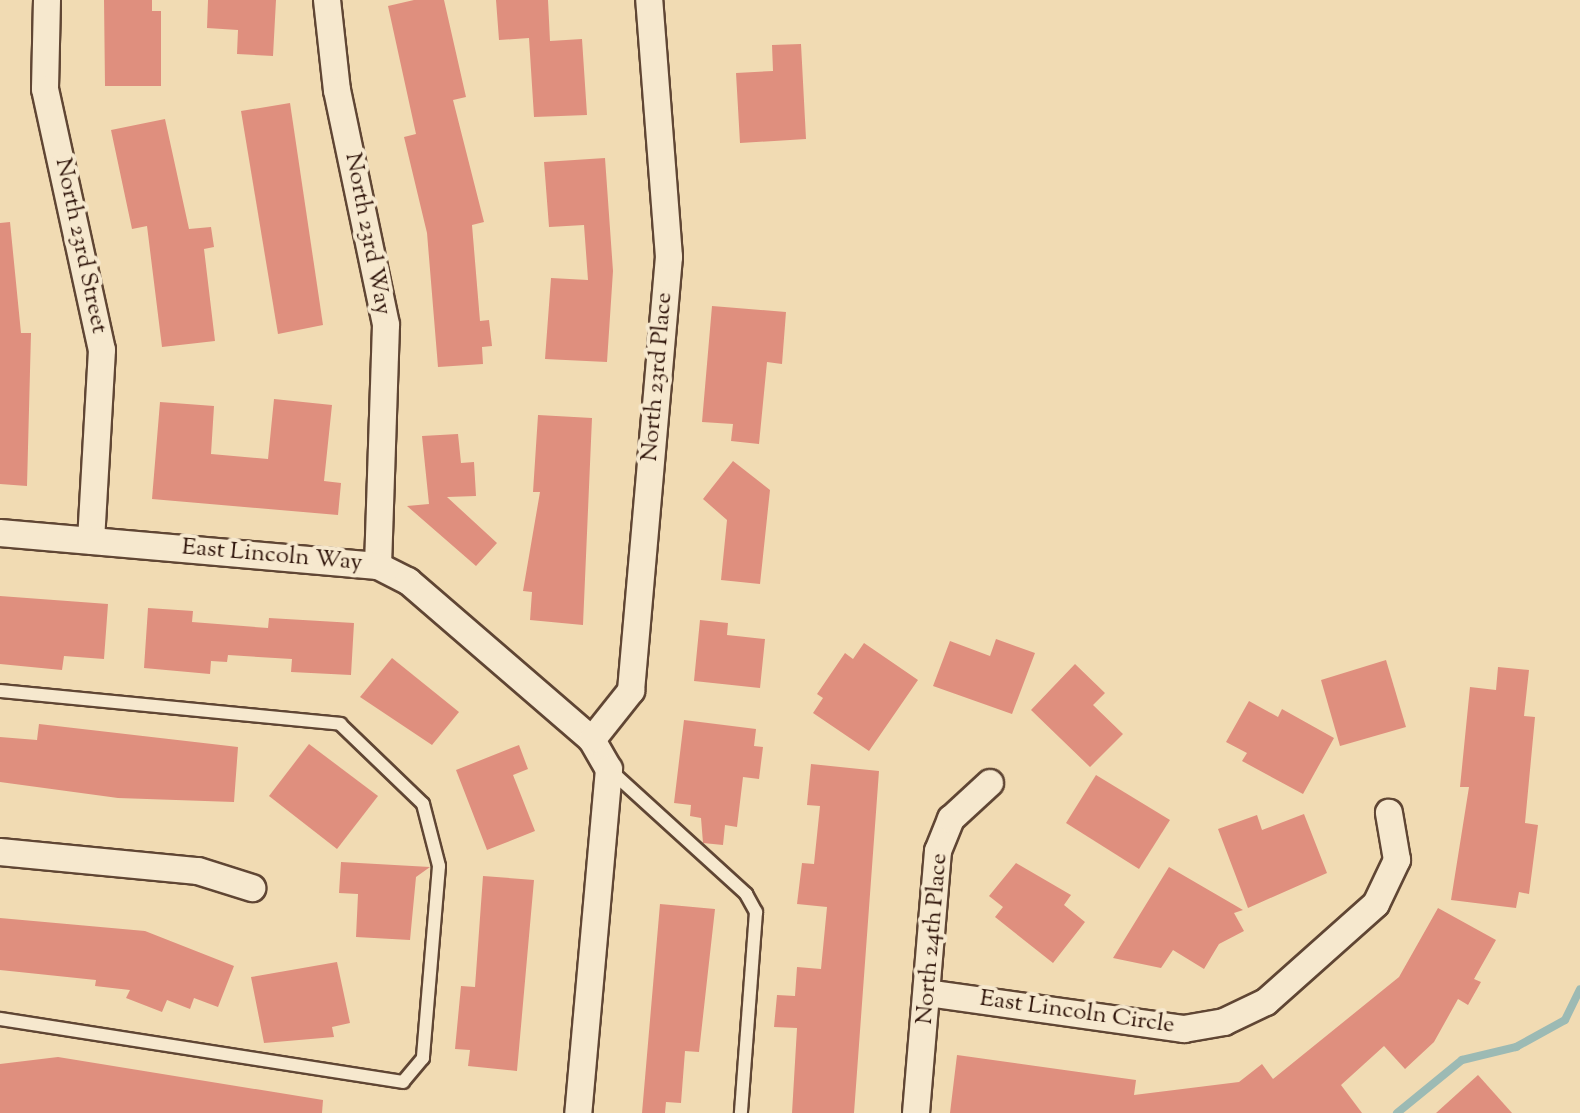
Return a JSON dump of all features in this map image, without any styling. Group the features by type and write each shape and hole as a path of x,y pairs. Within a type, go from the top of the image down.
{"street":[{"name":"North 23rd Street","path":"47,0 45,89 102,350 91,541"},
{"name":"North 23rd Way","path":"327,0 337,90 386,325 378,566"},
{"name":"North 23rd Place","path":"592,740 631,691 669,257 649,0"},
{"name":"East Lincoln Way","path":"0,533 378,566 408,581 592,740 609,769"},
{"path":"578,1113 609,769"},
{"name":"North 24th Place","path":"916,1113 938,851 951,819 990,783"},
{"name":"East Lincoln Circle","path":"927,993 1184,1029 1224,1022 1266,1002 1376,904 1397,860 1389,813"},
{"path":"0,852 198,871 252,888"}],"lane":[{"path":"0,691 340,724 423,804 439,866 423,1058 403,1082 0,1019"},
{"path":"609,769 746,894 756,912 741,1113"}],"building":[{"path":"104,0 152,0 152,11 161,11 161,86 105,86"},
{"path":"208,0 276,0 273,56 237,54 238,30 207,28"},
{"path":"414,0 444,0 466,97 453,100 484,222 472,225 480,321 489,320 492,346 482,347 483,364 438,367 427,233 404,137 416,134 388,6"},
{"path":"496,0 548,0 550,41 582,39 587,115 534,117 529,38 499,40"},
{"path":"801,44 806,139 740,143 736,73 773,71 772,45"},
{"path":"290,103 323,325 278,334 241,111"},
{"path":"165,119 189,229 211,227 214,247 204,249 215,341 162,347 147,226 132,229 111,130"},
{"path":"605,158 613,271 607,362 545,359 551,278 588,280 584,225 549,227 544,162"},
{"path":"10,222 21,333 31,333 27,486 0,484 0,223"},
{"path":"712,306 786,312 782,364 767,362 759,444 731,441 733,424 702,422"},
{"path":"274,399 332,405 324,481 341,483 338,515 152,499 160,402 214,406 211,454 268,459"},
{"path":"538,415 592,418 583,625 530,620 532,592 523,591 540,492 533,492"},
{"path":"458,434 461,463 474,462 476,496 447,497 497,543 476,566 407,506 429,504 422,436"},
{"path":"733,461 770,490 760,584 721,580 727,520 703,499"},
{"path":"0,596 108,604 104,659 64,656 62,670 0,664"},
{"path":"148,608 193,611 192,622 268,628 269,618 354,623 351,675 291,672 292,659 228,655 227,662 211,661 210,674 144,668"},
{"path":"700,620 728,623 727,635 765,639 760,688 694,681"},
{"path":"996,639 1035,653 1012,714 933,686 950,641 990,656"},
{"path":"864,643 918,680 869,751 813,713 823,698 817,694 845,653 853,659"},
{"path":"392,658 459,712 432,745 360,697"},
{"path":"1386,660 1406,727 1340,746 1321,680"},
{"path":"1075,664 1105,693 1093,705 1123,734 1090,767 1031,710"},
{"path":"1498,667 1529,670 1524,716 1535,717 1525,823 1538,825 1529,894 1519,892 1516,908 1451,900 1469,787 1460,787 1470,687 1496,690"},
{"path":"1249,701 1278,717 1282,709 1334,738 1303,794 1242,761 1247,753 1226,742"},
{"path":"684,720 756,729 754,746 763,747 759,779 743,777 737,827 725,825 723,845 703,843 701,818 690,816 691,805 674,803"},
{"path":"39,724 238,747 234,802 118,798 0,782 0,737 37,740"},
{"path":"309,744 378,796 337,849 269,796"},
{"path":"519,745 528,769 513,775 535,831 487,850 456,770"},
{"path":"811,764 879,771 854,1113 792,1113 797,1028 774,1027 777,995 795,996 797,967 821,969 827,907 797,904 802,863 814,864 820,806 807,805"},
{"path":"1096,775 1170,820 1139,869 1066,823"},
{"path":"1304,814 1327,873 1248,908 1218,829 1257,815 1262,830"},
{"path":"341,862 430,867 416,877 410,940 356,937 358,894 339,893"},
{"path":"1016,863 1071,895 1064,905 1085,922 1053,963 995,917 1003,907 989,896"},
{"path":"1169,867 1243,910 1234,913 1244,931 1219,944 1204,969 1173,950 1161,968 1113,958"},
{"path":"483,876 534,880 517,1071 468,1066 470,1050 455,1049 461,986 475,987"},
{"path":"660,904 715,909 699,1052 685,1051 681,1103 666,1102 665,1113 642,1113"},
{"path":"1438,908 1496,940 1474,979 1481,982 1468,1005 1458,999 1434,1042 1405,1069 1384,1046 1341,1085 1362,1113 950,1113 957,1055 1136,1080 1134,1095 1239,1082 1262,1064 1273,1079 1399,977"},
{"path":"0,918 145,931 234,966 218,1007 194,998 190,1009 167,1000 162,1012 126,998 130,990 95,986 96,980 0,970"},
{"path":"337,962 350,1023 332,1027 334,1037 264,1043 251,977"},
{"path":"58,1057 323,1100 322,1113 0,1113 0,1064"},
{"path":"1478,1075 1512,1113 1436,1113"}],"waterway":[{"path":"1397,1113 1462,1060 1516,1047 1565,1020 1580,989"}]}
